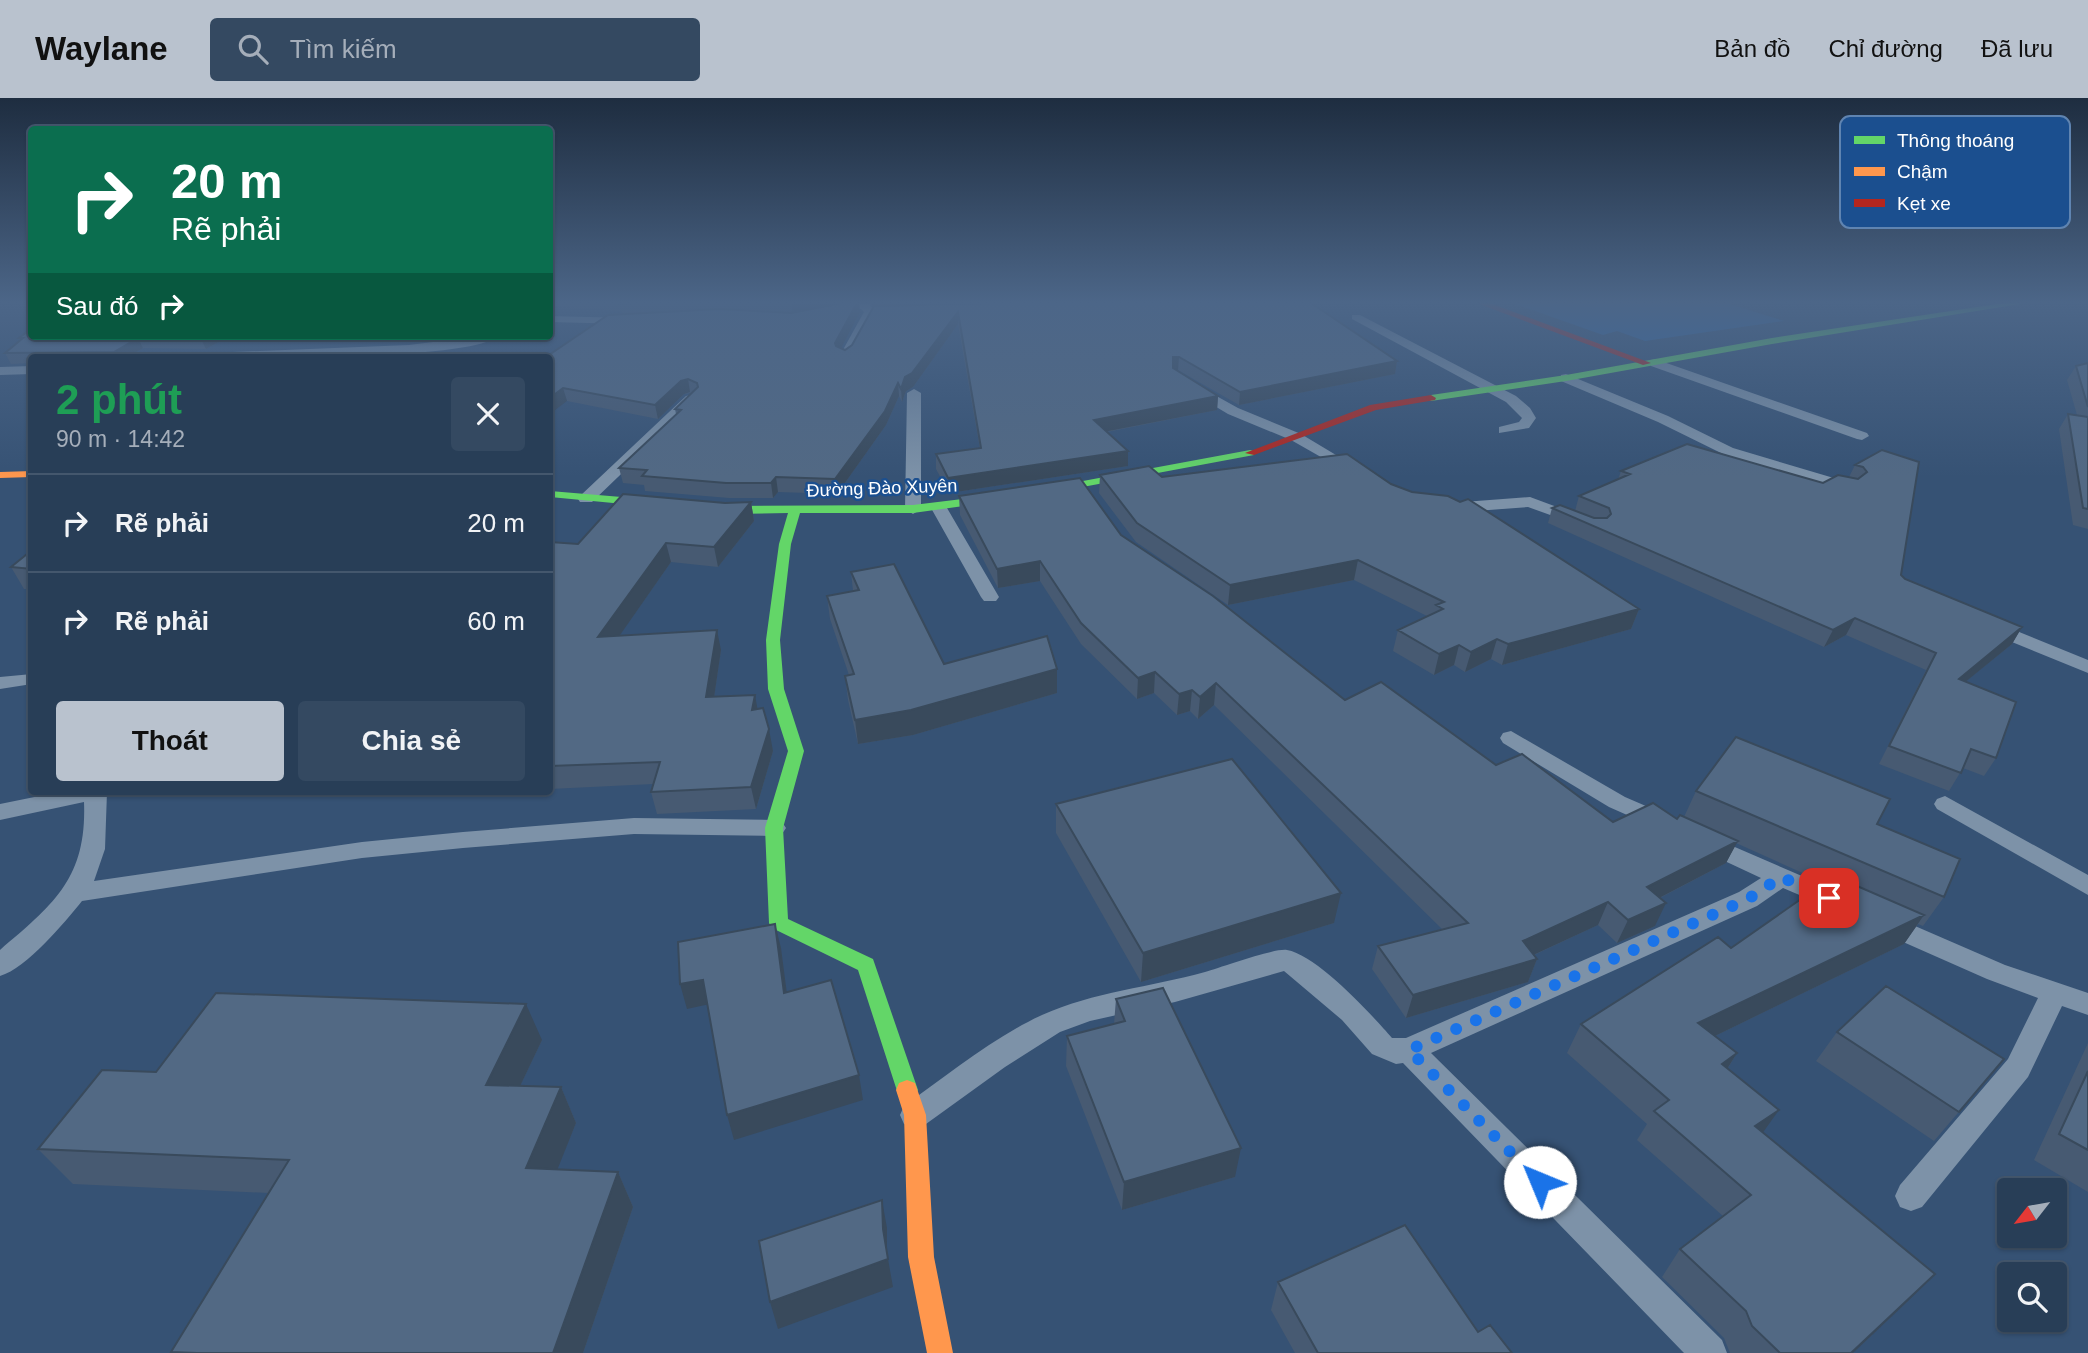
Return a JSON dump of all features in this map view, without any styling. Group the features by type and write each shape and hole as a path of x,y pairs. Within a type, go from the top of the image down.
{"street":[{"path":"1641,360 1651,363"},
{"name":"Đường Đào Xuyên","path":"553,494 715,509 939,508 1086,490 1256,452 1374,407 1670,360"},
{"path":"0,475 28,474"},
{"path":"795,510 785,544 773,640 776,689 796,751 774,828 779,923 866,965 915,1115 922,1256 940,1353"}],"lane":[{"path":"1434,360 1492,388 1525,411 1529,418 1524,425 1504,430"},
{"path":"1651,363 1861,436"},
{"path":"0,371 28,370"},
{"path":"1177,376 1233,411 1296,437 1370,480"},
{"path":"1566,378 1728,450 1788,471 1849,487"},
{"path":"913,509 914,393"},
{"path":"586,499 691,399"},
{"path":"1437,508 1530,502 1596,528"},
{"path":"939,508 990,597"},
{"path":"1977,620 2088,667"},
{"path":"0,683 28,679"},
{"path":"1511,738 1617,802 1996,972 2088,1004"},
{"path":"0,812 82,795"},
{"path":"0,966 78,892 95,849 99,817 96,795"},
{"path":"1944,804 2088,886"},
{"path":"78,892 362,850 476,839 634,826 774,828"},
{"path":"915,1115 1050,1024 1088,1010 1175,991 1286,960 1295,964 1352,1012 1382,1046 1396,1052 1409,1050 1748,899 1781,877"},
{"path":"1911,1196 2018,1068 2054,994"},
{"path":"1409,1050 1709,1353"}],"building":[{"path":"553,360 922,360 912,373 905,377 901,389 898,383 885,411 835,479 776,477 771,483 726,483 642,476 647,470 619,468 681,410 675,409 698,387 697,383 688,379 681,381 655,405 563,388 553,396"},
{"path":"966,360 1173,360 1173,368 1218,396 1094,420 1128,451 948,478 936,454 981,448"},
{"path":"1183,360 1397,361 1240,392"},
{"path":"2088,363 2088,407 2076,366"},
{"path":"2068,414 2088,417 2088,509 2083,508"},
{"path":"1687,444 1823,483 1838,475 1858,479 1867,472 1863,467 1855,465 1882,450 1919,462 1901,575 2022,627 1959,679 2016,702 1996,758 1971,749 1961,773 1889,746 1936,653 1855,618 1833,630 1552,508 1560,505 1594,518 1607,518 1611,514 1609,508 1579,496 1630,474 1621,471"},
{"path":"1347,454 1391,484 1412,492 1448,496 1460,502 1468,499 1639,609 1508,644 1497,639 1471,652 1459,645 1439,654 1398,630 1443,609 1436,605 1444,602 1358,560 1230,585 1137,523 1100,475 1149,466 1162,477"},
{"path":"1080,478 1121,535 1213,596 1345,700 1381,682 1496,765 1522,754 1613,822 1653,803 1677,819 1680,815 1738,841 1647,887 1666,903 1628,920 1608,902 1523,941 1537,959 1413,995 1378,946 1468,923 1216,683 1200,697 1192,690 1179,694 1155,672 1138,678 1081,623 1040,561 997,569 959,496"},
{"path":"623,494 725,503 751,502 714,547 666,543 598,637 717,630 706,697 755,695 752,710 763,708 769,729 751,787 651,792 660,762 553,766 553,542 578,544"},
{"path":"28,553 28,569 11,567"},
{"path":"894,564 944,664 1047,636 1057,669 911,710 855,720 845,676 854,674 827,596 859,590 851,572"},
{"path":"1736,737 1890,799 1877,824 1960,859 1944,897 1696,791"},
{"path":"1232,759 1341,893 1143,953 1056,804"},
{"path":"1834,876 1924,915 1698,1023 1737,1053 1722,1064 1779,1110 1755,1126 1935,1274 1851,1353 1780,1353 1752,1326 1746,1311 1680,1249 1751,1195 1654,1111 1669,1100 1581,1024 1718,937 1731,948"},
{"path":"775,924 784,993 831,980 859,1075 727,1115 703,980 680,984 678,942"},
{"path":"1886,986 2004,1059 1959,1112 1837,1032"},
{"path":"1163,988 1241,1148 1124,1182 1067,1036 1125,1021 1116,999"},
{"path":"216,993 526,1004 486,1085 561,1087 526,1168 618,1172 553,1353 171,1352 289,1160 38,1149 102,1070 156,1072"},
{"path":"2088,1071 2088,1150 2059,1134"},
{"path":"882,1200 888,1259 770,1302 759,1241"},
{"path":"1405,1225 1478,1332 1490,1325 1512,1353 1318,1353 1278,1282"}],"traffic: fast":[{"path":"1431,398 1669,360"},
{"path":"553,494 729,510 913,509 1029,494 1250,453"},
{"path":"795,510 785,544 773,640 776,689 796,751 774,828 779,923 866,965 907,1090"}],"traffic: slow":[{"path":"0,475 28,474"},
{"path":"907,1090 915,1115 921,1257 940,1353"}],"traffic: jam":[{"path":"1637,360 1646,363"},
{"path":"1250,453 1374,407 1431,398"}],"route":[{"path":"1540,1182 1409,1050 1748,899 1781,877 1829,898"}]}
